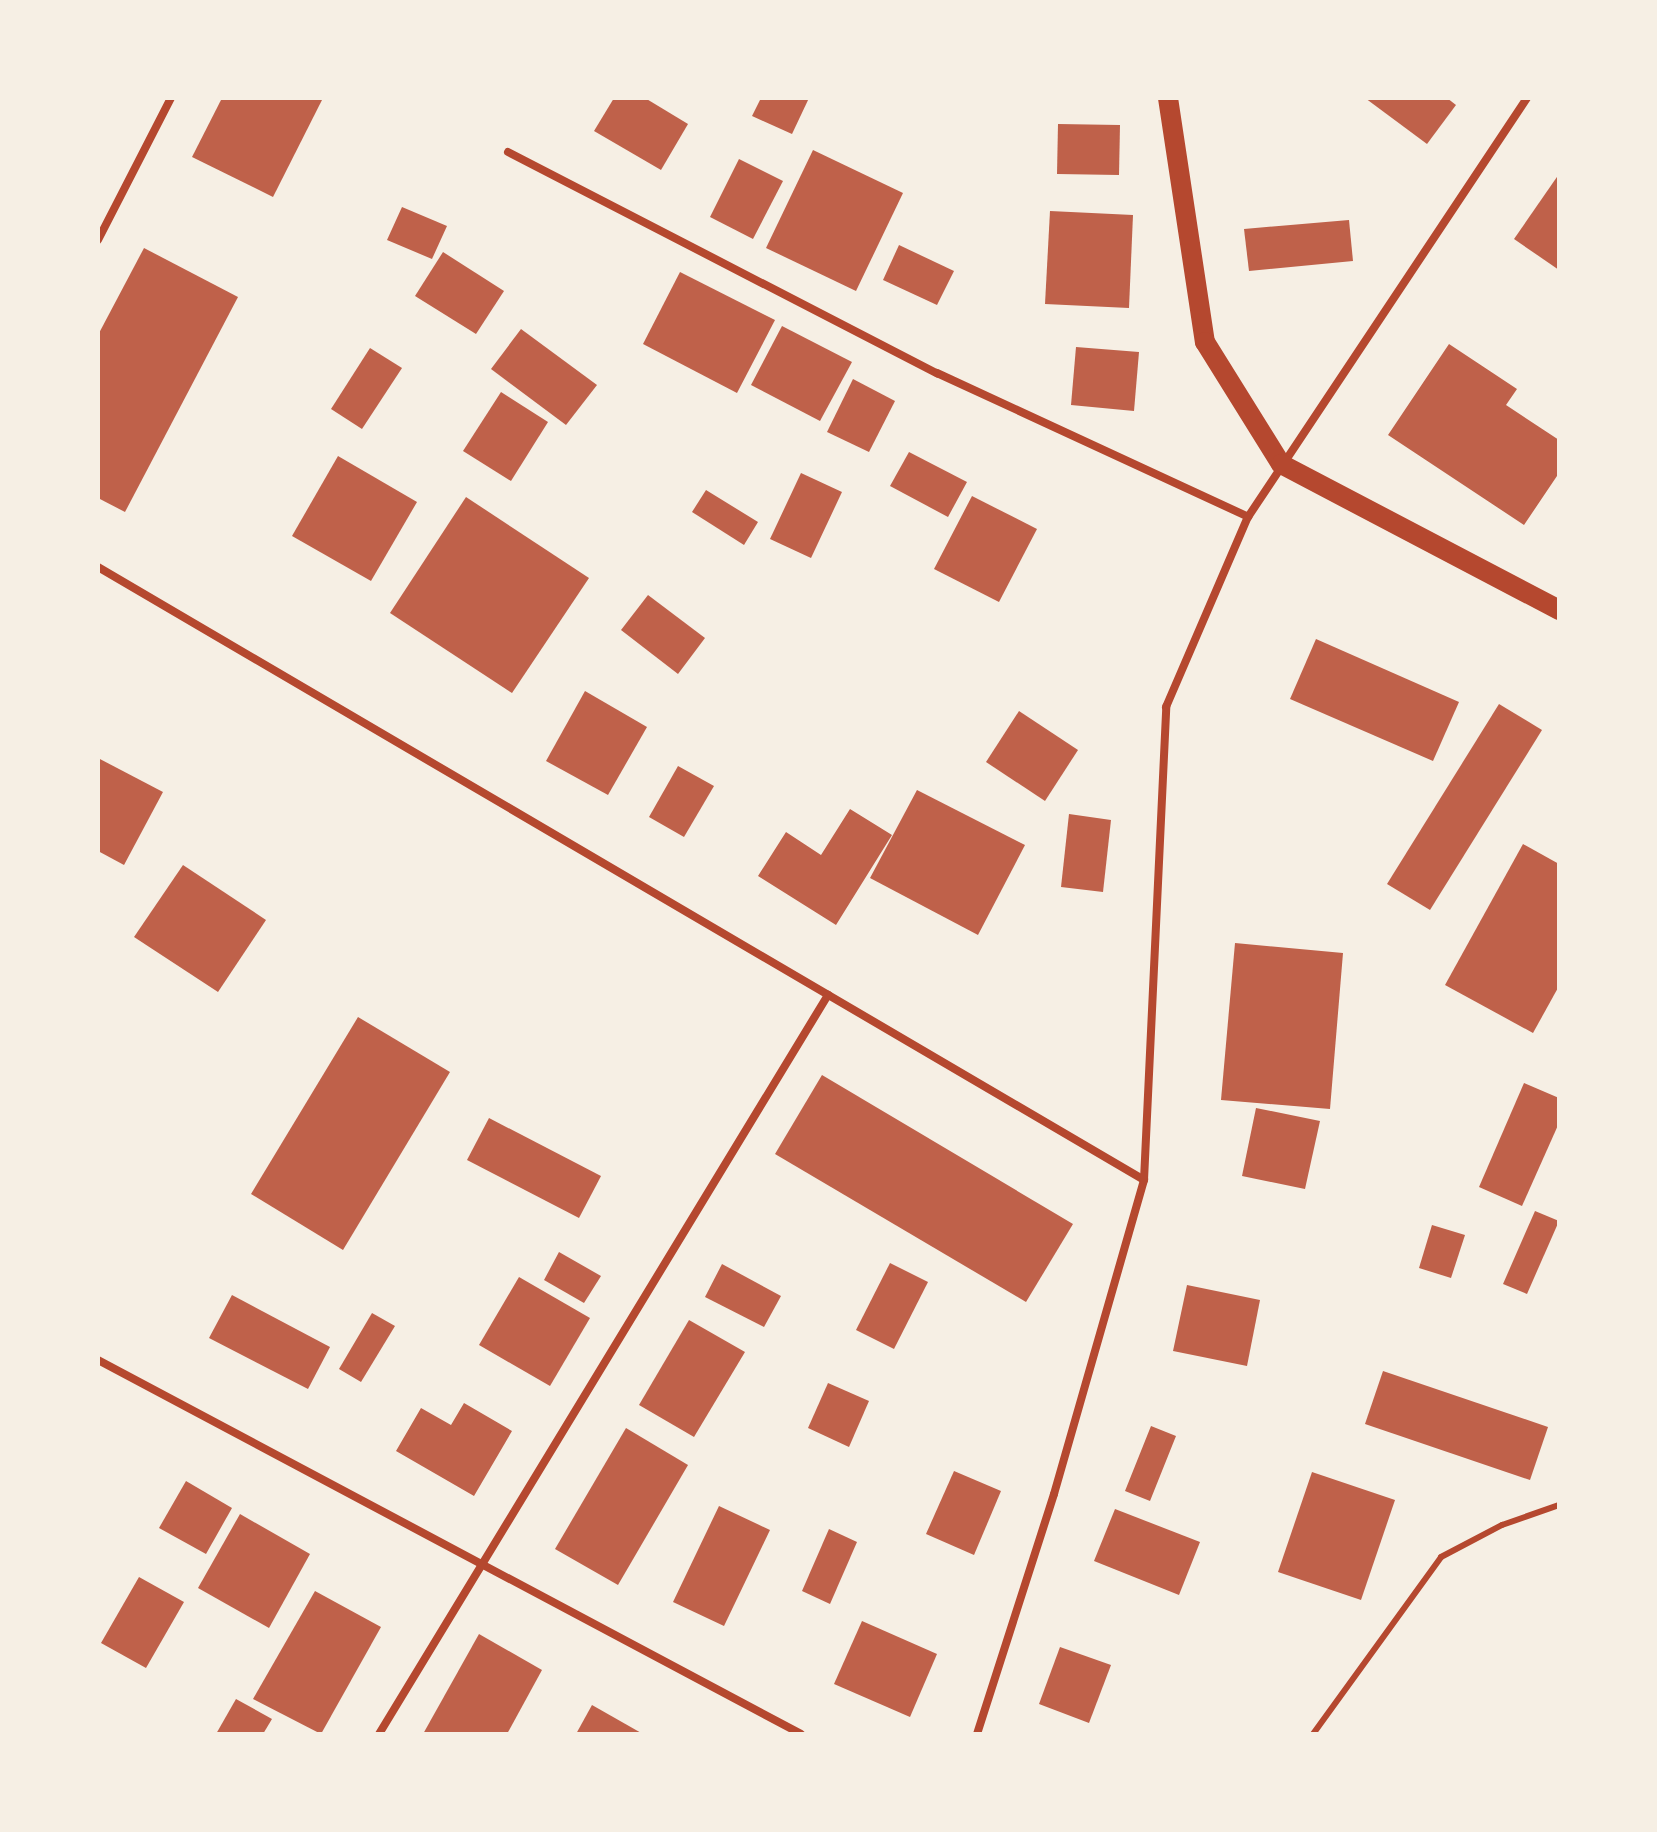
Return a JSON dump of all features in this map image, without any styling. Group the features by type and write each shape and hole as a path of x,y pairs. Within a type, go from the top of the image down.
{"main road":[{"path":"1168,98 1205,342 1281,464 1559,610"}],"street":[{"path":"98,240 171,98"},
{"path":"977,1734 1054,1494 1144,1180 1166,707 1248,517 1527,98"},
{"path":"508,152 937,373 1248,517"},
{"path":"98,567 1144,1180"},
{"path":"379,1734 828,995"},
{"path":"98,1360 478,1567 801,1734"}],"lane":[{"path":"1313,1734 1441,1557 1502,1525 1559,1505"}],"building":[{"path":"222,98 323,98 273,197 192,157"},
{"path":"614,98 645,98 688,124 661,170 594,131"},
{"path":"761,98 809,98 792,134 752,116"},
{"path":"1365,98 1447,98 1456,105 1427,144"},
{"path":"1058,124 1120,125 1119,175 1057,174"},
{"path":"813,150 903,193 856,291 766,248"},
{"path":"739,159 783,181 753,239 710,217"},
{"path":"1559,174 1559,270 1514,239"},
{"path":"402,207 447,226 432,259 387,240"},
{"path":"1050,211 1133,215 1129,308 1045,304"},
{"path":"1349,220 1353,261 1249,271 1244,229"},
{"path":"899,245 954,271 937,305 883,280"},
{"path":"144,248 238,297 125,512 98,498 98,335"},
{"path":"443,252 504,291 476,334 415,296"},
{"path":"680,272 775,320 737,393 643,344"},
{"path":"782,326 852,362 820,421 751,385"},
{"path":"521,329 597,385 566,425 491,369"},
{"path":"1449,344 1517,389 1506,405 1559,440 1559,473 1524,525 1388,435"},
{"path":"1076,347 1139,352 1134,411 1071,405"},
{"path":"370,348 402,368 362,429 331,409"},
{"path":"853,379 895,401 869,452 827,432"},
{"path":"501,392 548,422 511,481 463,451"},
{"path":"909,452 967,482 948,517 890,486"},
{"path":"338,456 417,502 371,581 292,536"},
{"path":"801,473 842,492 811,558 770,539"},
{"path":"706,490 758,522 744,545 692,512"},
{"path":"972,496 1037,529 999,602 934,569"},
{"path":"466,497 589,578 512,693 390,613"},
{"path":"648,595 705,638 678,674 621,630"},
{"path":"1316,639 1459,702 1433,761 1290,699"},
{"path":"585,691 647,727 608,795 546,761"},
{"path":"1499,704 1542,730 1430,910 1387,884"},
{"path":"1019,711 1078,750 1045,801 986,762"},
{"path":"98,758 163,792 124,865 98,851"},
{"path":"678,766 714,786 684,837 649,817"},
{"path":"917,790 1025,845 978,935 870,878"},
{"path":"850,809 892,835 836,925 758,876 786,832 821,855"},
{"path":"1069,814 1111,820 1103,892 1061,887"},
{"path":"1523,844 1559,864 1559,986 1533,1033 1445,985"},
{"path":"183,865 266,920 218,992 134,937"},
{"path":"1235,943 1343,953 1330,1109 1221,1100"},
{"path":"358,1017 450,1072 343,1250 251,1194"},
{"path":"822,1075 1073,1224 1026,1302 775,1154"},
{"path":"1524,1083 1559,1098 1559,1123 1522,1206 1479,1187"},
{"path":"1256,1108 1320,1121 1305,1189 1242,1176"},
{"path":"489,1118 601,1176 579,1218 467,1160"},
{"path":"1535,1211 1559,1221 1527,1294 1503,1284"},
{"path":"1432,1225 1465,1235 1451,1278 1419,1268"},
{"path":"559,1252 601,1276 584,1303 544,1280"},
{"path":"890,1263 928,1282 894,1349 856,1330"},
{"path":"722,1264 781,1296 764,1327 705,1297"},
{"path":"519,1277 590,1318 550,1386 479,1345"},
{"path":"1187,1285 1260,1300 1247,1366 1173,1351"},
{"path":"232,1295 330,1347 308,1389 209,1338"},
{"path":"372,1313 395,1326 361,1382 339,1369"},
{"path":"689,1320 745,1352 694,1437 639,1405"},
{"path":"1383,1371 1548,1427 1530,1480 1365,1424"},
{"path":"828,1383 869,1401 849,1447 808,1428"},
{"path":"464,1403 512,1431 474,1496 396,1451 421,1408 451,1425"},
{"path":"1151,1426 1176,1436 1150,1501 1125,1491"},
{"path":"626,1428 688,1465 618,1585 555,1549"},
{"path":"954,1471 1001,1491 974,1555 926,1534"},
{"path":"1312,1472 1395,1500 1361,1600 1278,1572"},
{"path":"186,1481 232,1508 206,1554 159,1528"},
{"path":"719,1506 770,1530 724,1626 673,1602"},
{"path":"1115,1509 1200,1542 1179,1595 1094,1561"},
{"path":"240,1514 310,1554 269,1628 198,1588"},
{"path":"829,1529 857,1542 830,1604 802,1591"},
{"path":"139,1577 184,1602 146,1668 101,1643"},
{"path":"315,1591 381,1627 321,1734 253,1699"},
{"path":"862,1621 937,1654 910,1717 834,1684"},
{"path":"479,1634 542,1670 507,1734 423,1734"},
{"path":"1060,1647 1111,1665 1089,1723 1039,1704"},
{"path":"236,1699 272,1719 263,1734 216,1734"},
{"path":"592,1705 643,1734 576,1734"}]}
